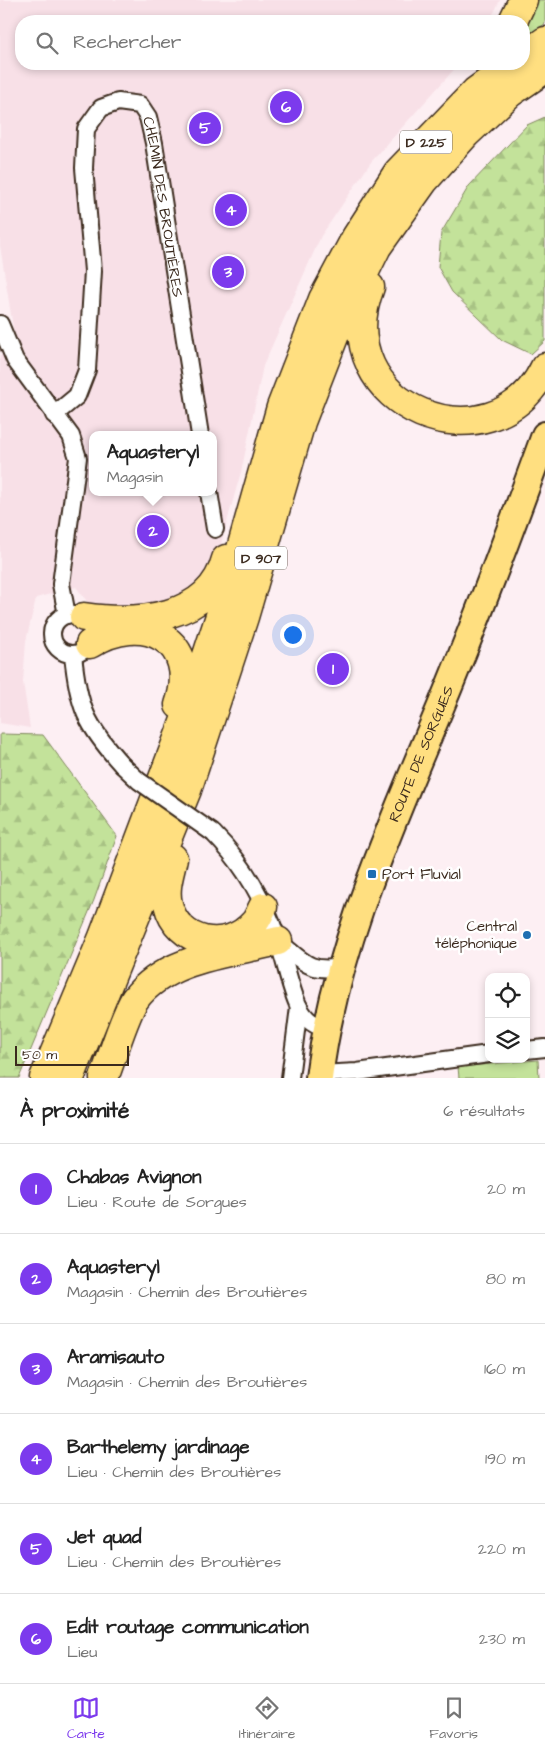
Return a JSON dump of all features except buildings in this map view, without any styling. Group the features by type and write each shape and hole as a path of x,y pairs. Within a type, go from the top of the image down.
{"highway":[{"path":"516,15 523,0"},
{"path":"530,52 545,41"},
{"name":"D 907","path":"44,1078 103,936 191,704 235,570 281,407 323,299 356,237 359,213 378,180 432,115 478,70"},
{"path":"527,77 501,115 452,162 408,221 375,274 362,310 362,339 374,374 397,399 412,409 446,420 463,420 500,412 524,396 534,386 545,367"},
{"name":"D 907","path":"70,1078 187,790 244,617 301,422 339,324 377,246 424,181 466,134 527,77"},
{"name":"D 225","path":"356,237 390,183 476,91 527,77"},
{"path":"75,616 113,621 154,618 181,611 211,589 225,564 265,422 281,407"},
{"path":"81,649 115,630 145,630 171,644 177,653 184,674 181,698 103,936"},
{"path":"187,790 166,888 171,915 178,926 201,940 226,941 253,924 264,906"},
{"path":"104,1078 134,1001 154,981 176,968 194,962 278,941"}],"main road":[{"name":"ROUTE DE SORGUES","path":"319,1076 342,967 372,874 471,635 543,447"}],"street":[{"name":"CHEMIN DES BROUTIÈRES","path":"54,415 77,396 87,370 93,271 84,168 86,129 101,108 118,102 140,105 148,117 154,143 199,431"},
{"path":"0,324 15,360 71,436 78,458 61,584 75,616 92,629 81,649 75,685 85,715 101,741 122,765 139,780 213,833 231,851 247,872 264,906 297,999 308,1020 318,1027 328,1028"},
{"path":"210,496 215,529"},
{"path":"75,616 55,623 53,637 60,649 81,649"},
{"path":"278,941 310,967 327,970 342,967"},
{"path":"290,1078 297,999 310,967"},
{"path":"530,1050 545,1048"},
{"path":"319,1076 357,1075 485,1055"}],"shaded area":[{"path":"0,0 500,0 493,15 15,15 15,70 454,70 371,162 321,236 263,366 242,468 214,569 175,604 92,608 76,587 36,598 26,641 23,682 30,728 0,723 0,357 15,339 0,246"}],"green space":[{"path":"533,0 545,0 545,24 530,33 530,15 527,15"},
{"path":"545,117 545,341 531,354 502,340 452,292 438,267 441,233 469,186 527,125"},
{"path":"0,734 43,735 117,836 94,900 19,1078 0,1078"},
{"path":"538,1060 539,1078 459,1078 458,1067 530,1063 530,1061"}],"place":[{"name":"Edit routage communication","path":"286,107"},
{"name":"Jet quad","path":"205,128"},
{"name":"Barthelemy jardinage","path":"231,210"},
{"name":"Aramisauto","path":"228,272"},
{"name":"Aquasteryl","path":"153,531"},
{"name":"Chabas Avignon","path":"333,669"},
{"name":"Port Fluvial","path":"372,874"},
{"name":"Central téléphonique","path":"527,935"}]}
